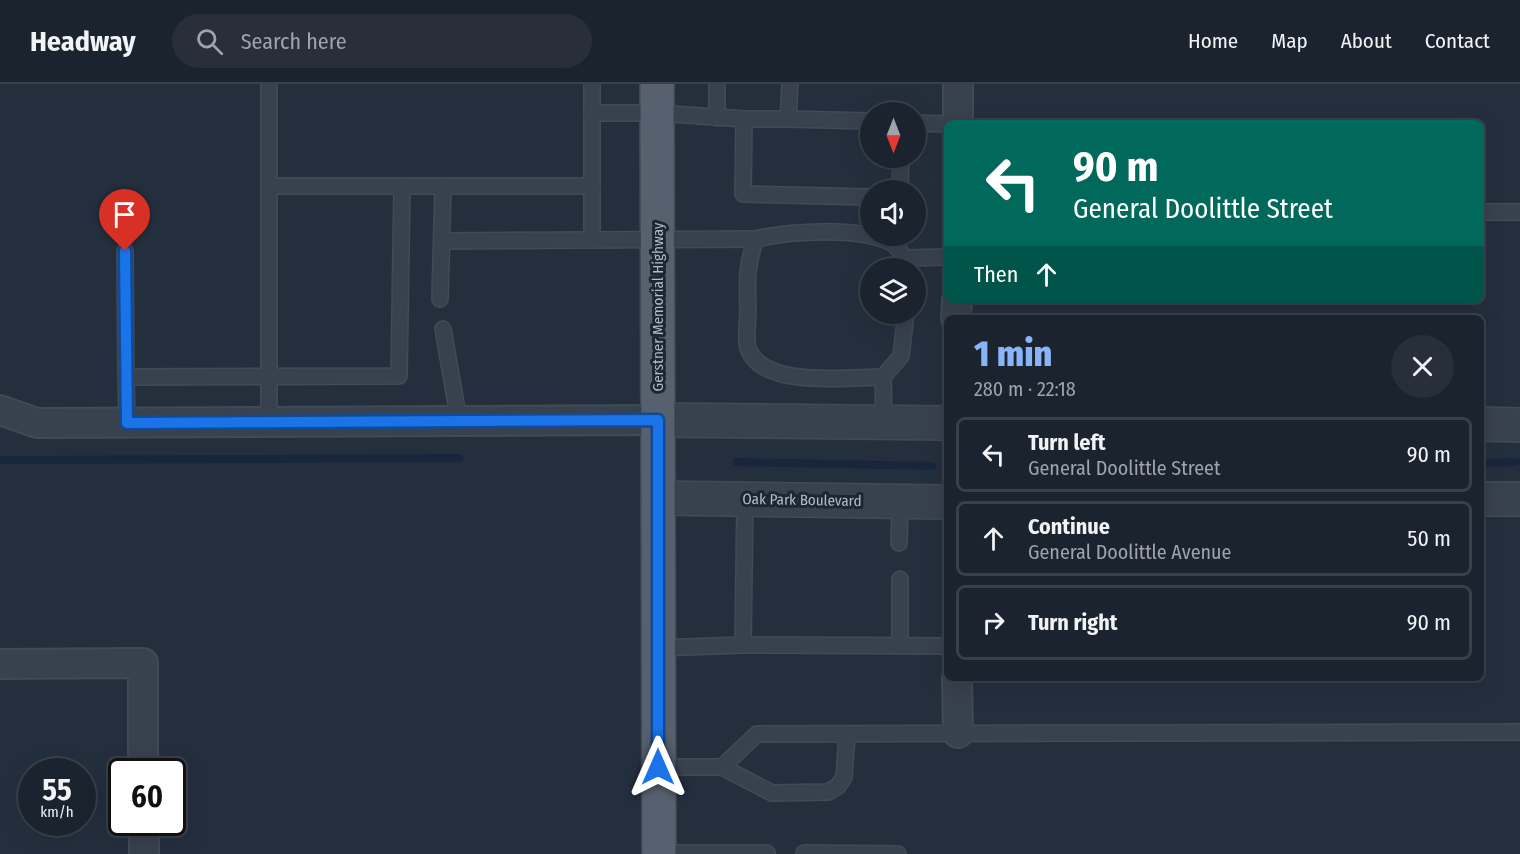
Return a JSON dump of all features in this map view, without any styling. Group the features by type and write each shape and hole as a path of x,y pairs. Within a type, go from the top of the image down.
{"main road":[{"name":"Gerstner Memorial Highway","path":"657,99 659,854"}],"street":[{"path":"957,120 958,84"},
{"path":"0,410 37,423 658,420 944,423"},
{"path":"1484,424 1520,425"},
{"name":"Oak Park Boulevard","path":"658,498 944,501"},
{"path":"1484,499 1520,499"},
{"path":"0,664 143,663 143,758"},
{"path":"957,681 958,733"},
{"path":"144,836 144,854"}],"lane":[{"path":"269,84 269,422"},
{"path":"592,84 592,240"},
{"path":"717,84 717,118"},
{"path":"788,119 790,84"},
{"path":"592,113 657,99 717,118 860,121"},
{"path":"744,119 743,194 860,197"},
{"path":"926,123 944,124"},
{"path":"269,186 592,186"},
{"path":"126,377 399,376 402,186"},
{"path":"440,299 442,186"},
{"path":"1484,212 1520,212"},
{"path":"442,241 756,239 782,233 848,233 891,242 902,258"},
{"path":"756,239 747,262 748,346 758,364 782,374 802,377 883,377"},
{"path":"125,251 127,423"},
{"path":"926,260 944,257"},
{"path":"884,422 883,377 901,356 905,324"},
{"path":"443,329 459,421"},
{"path":"743,645 745,499"},
{"path":"899,543 900,501"},
{"path":"900,579 900,645"},
{"path":"658,648 743,645 944,646"},
{"path":"722,767 757,734 1520,732"},
{"path":"658,767 722,767 772,793 828,792 838,786 844,777 847,734"},
{"path":"659,854 767,853"},
{"path":"804,853 898,854"}],"waterway":[{"path":"0,460 459,458"},
{"path":"737,462 932,466"},
{"path":"1484,463 1516,462"}],"route":[{"path":"125,251 127,423 658,420 658,767"}]}
